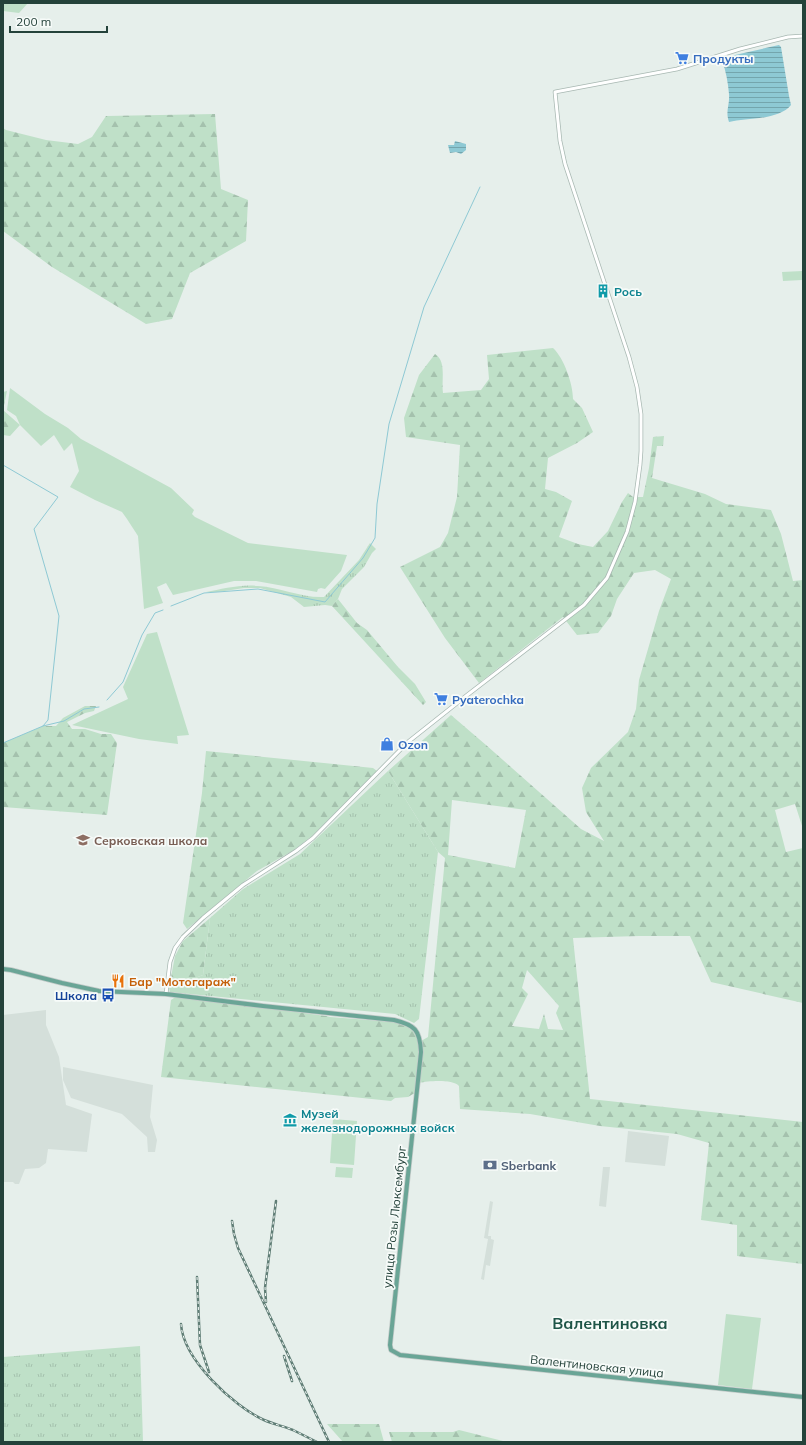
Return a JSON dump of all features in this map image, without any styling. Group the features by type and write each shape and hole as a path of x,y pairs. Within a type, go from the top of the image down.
{"main road":[{"path":"3,969 99,991 166,994"},
{"name":"улица Розы Люксембург","path":"166,994 394,1020 412,1026 416,1030 421,1052 390,1345 391,1350"},
{"name":"Валентиновская улица","path":"391,1350 400,1355 803,1397"}],"street":[{"path":"166,994 170,962 175,948 191,929 260,872 296,851 313,838 408,742 584,605 607,578 627,532 635,502 641,451 641,414 638,391 629,357 565,164 560,141 555,92 677,69 740,48 788,37 803,36"}],"shaded area":[{"path":"46,1010 46,1025 59,1057 66,1105 92,1114 87,1152 48,1149 46,1163 39,1168 25,1169 19,1184 15,1184 13,1182 3,1182 3,1015"},
{"path":"63,1067 153,1085 150,1117 157,1140 155,1152 148,1152 147,1137 122,1114 71,1098 63,1080"},
{"path":"628,1131 669,1136 665,1166 625,1162"},
{"path":"603,1167 610,1167 606,1207 599,1206"},
{"path":"490,1201 493,1202 488,1236 491,1236 491,1239 494,1240 490,1266 486,1265 484,1280 481,1279 488,1239 484,1238"}],"green space":[{"path":"3,3 28,3 19,13 3,11"},
{"path":"215,114 221,189 248,200 246,241 190,273 172,319 146,324 52,267 3,231 3,128 46,140 78,144 92,137 106,116"},
{"path":"802,271 802,280 783,281 782,272"},
{"path":"553,348 561,358 567,372 573,393 573,399 582,408 593,432 577,443 548,458 545,489 556,492 572,501 559,537 578,544 593,547 608,531 628,493 633,497 643,497 653,437 664,436 663,446 657,446 652,478 705,494 726,504 771,510 781,534 793,581 803,580 803,829 795,804 775,810 786,852 803,848 803,1003 711,982 690,936 573,938 590,1099 803,1122 803,1264 737,1256 737,1225 701,1220 709,1143 677,1134 600,1126 530,1114 460,1109 459,1086 446,1081 419,1083 418,1091 408,1097 395,1098 391,1101 161,1077 171,1000 177,996 330,1017 394,1022 412,1027 421,1041 428,1037 445,858 438,852 388,771 451,715 581,829 604,841 586,812 582,788 591,768 628,732 636,709 639,680 659,611 671,579 655,570 634,573 617,599 611,616 598,633 577,635 563,617 479,683 445,638 400,567 440,547 448,533 457,497 460,445 406,437 404,418 419,375 435,354 441,361 443,372 443,393 481,390 489,379 487,355","holes":["452,800 526,810 515,868 448,855","527,970 559,1006 556,1013 563,1030 548,1029 544,1014 539,1029 512,1026 528,994 522,988"]},
{"path":"10,388 45,414 68,428 81,439 171,488 194,510 192,514 195,517 248,543 347,555 341,571 325,589 318,589 317,592 256,581 234,581 173,595 166,583 157,587 163,603 144,609 138,536 122,512 70,487 79,471 72,443 64,451 54,435 41,446 20,425 16,416 7,410"},
{"path":"7,391 3,410 3,392"},
{"path":"3,410 20,425 10,436 3,435"},
{"path":"370,543 376,549 364,567 342,589 338,599 332,606 325,605 304,607 291,597 260,588 206,592 232,587 252,586 274,588 307,596 324,597 359,560"},
{"path":"338,599 357,623 367,630 398,667 415,684 426,702 423,705 332,606"},
{"path":"157,632 189,735 177,736 178,744 139,739 72,725 128,699 123,687 147,634"},
{"path":"85,706 96,706 94,711 85,713 67,722 72,729 85,729 101,734 111,734 117,743 107,815 3,807 3,743 43,726 56,726 63,718"},
{"path":"206,751 373,768 377,771 312,836 294,850 257,871 187,929 183,923 202,793"},
{"path":"388,771 438,852 419,1019 414,1023 395,1014 170,992 169,988 203,975 210,918 243,889 300,854"},
{"path":"210,918 203,975 169,988 175,956 183,941"},
{"path":"333,1119 357,1121 354,1165 330,1163"},
{"path":"336,1167 353,1168 352,1178 335,1177"},
{"path":"726,1314 761,1318 752,1389 718,1385"},
{"path":"140,1346 143,1442 3,1442 3,1357"},
{"path":"327,1424 379,1424 384,1442 343,1442"},
{"path":"459,1430 507,1442 392,1442 389,1432 453,1432"}],"water":[{"path":"779,45 781,47 791,105 786,110 771,116 729,122 727,115 729,90 722,60 735,55"},
{"path":"455,141 466,144 466,150 461,154 456,152 450,153 448,145 454,145"}],"waterway":[{"path":"171,606 204,593 258,589 325,602 363,558 375,538 377,504 389,424 424,307 480,187"},
{"path":"3,465 58,497 34,529 59,616 48,720 43,726 3,743"},
{"path":"107,700 123,682 142,635 155,613 163,610"},
{"path":"43,726 64,721 84,709 99,707"}],"railway":[{"path":"266,1302 265,1288 276,1201"},
{"path":"232,1221 238,1248 329,1442"},
{"path":"197,1277 200,1345 209,1372"},
{"path":"181,1324 184,1338 190,1352 200,1366 225,1393 238,1404 264,1420 293,1430 317,1442"},
{"path":"284,1356 292,1381"}],"place":[{"name":"Продукты","path":"682,58"},
{"name":"Рось","path":"603,291"},
{"name":"Pyaterochka","path":"441,699"},
{"name":"Ozon","path":"387,744"},
{"name":"Серковская школа","path":"83,840"},
{"name":"Бар \"Мотогараж\"","path":"118,981"},
{"name":"Школа","path":"108,995"},
{"name":"Музей железнодорожных войск","path":"290,1120"},
{"name":"Sberbank","path":"490,1165"}],"district":[{"name":"Валентиновка","path":"610,1323"}]}
